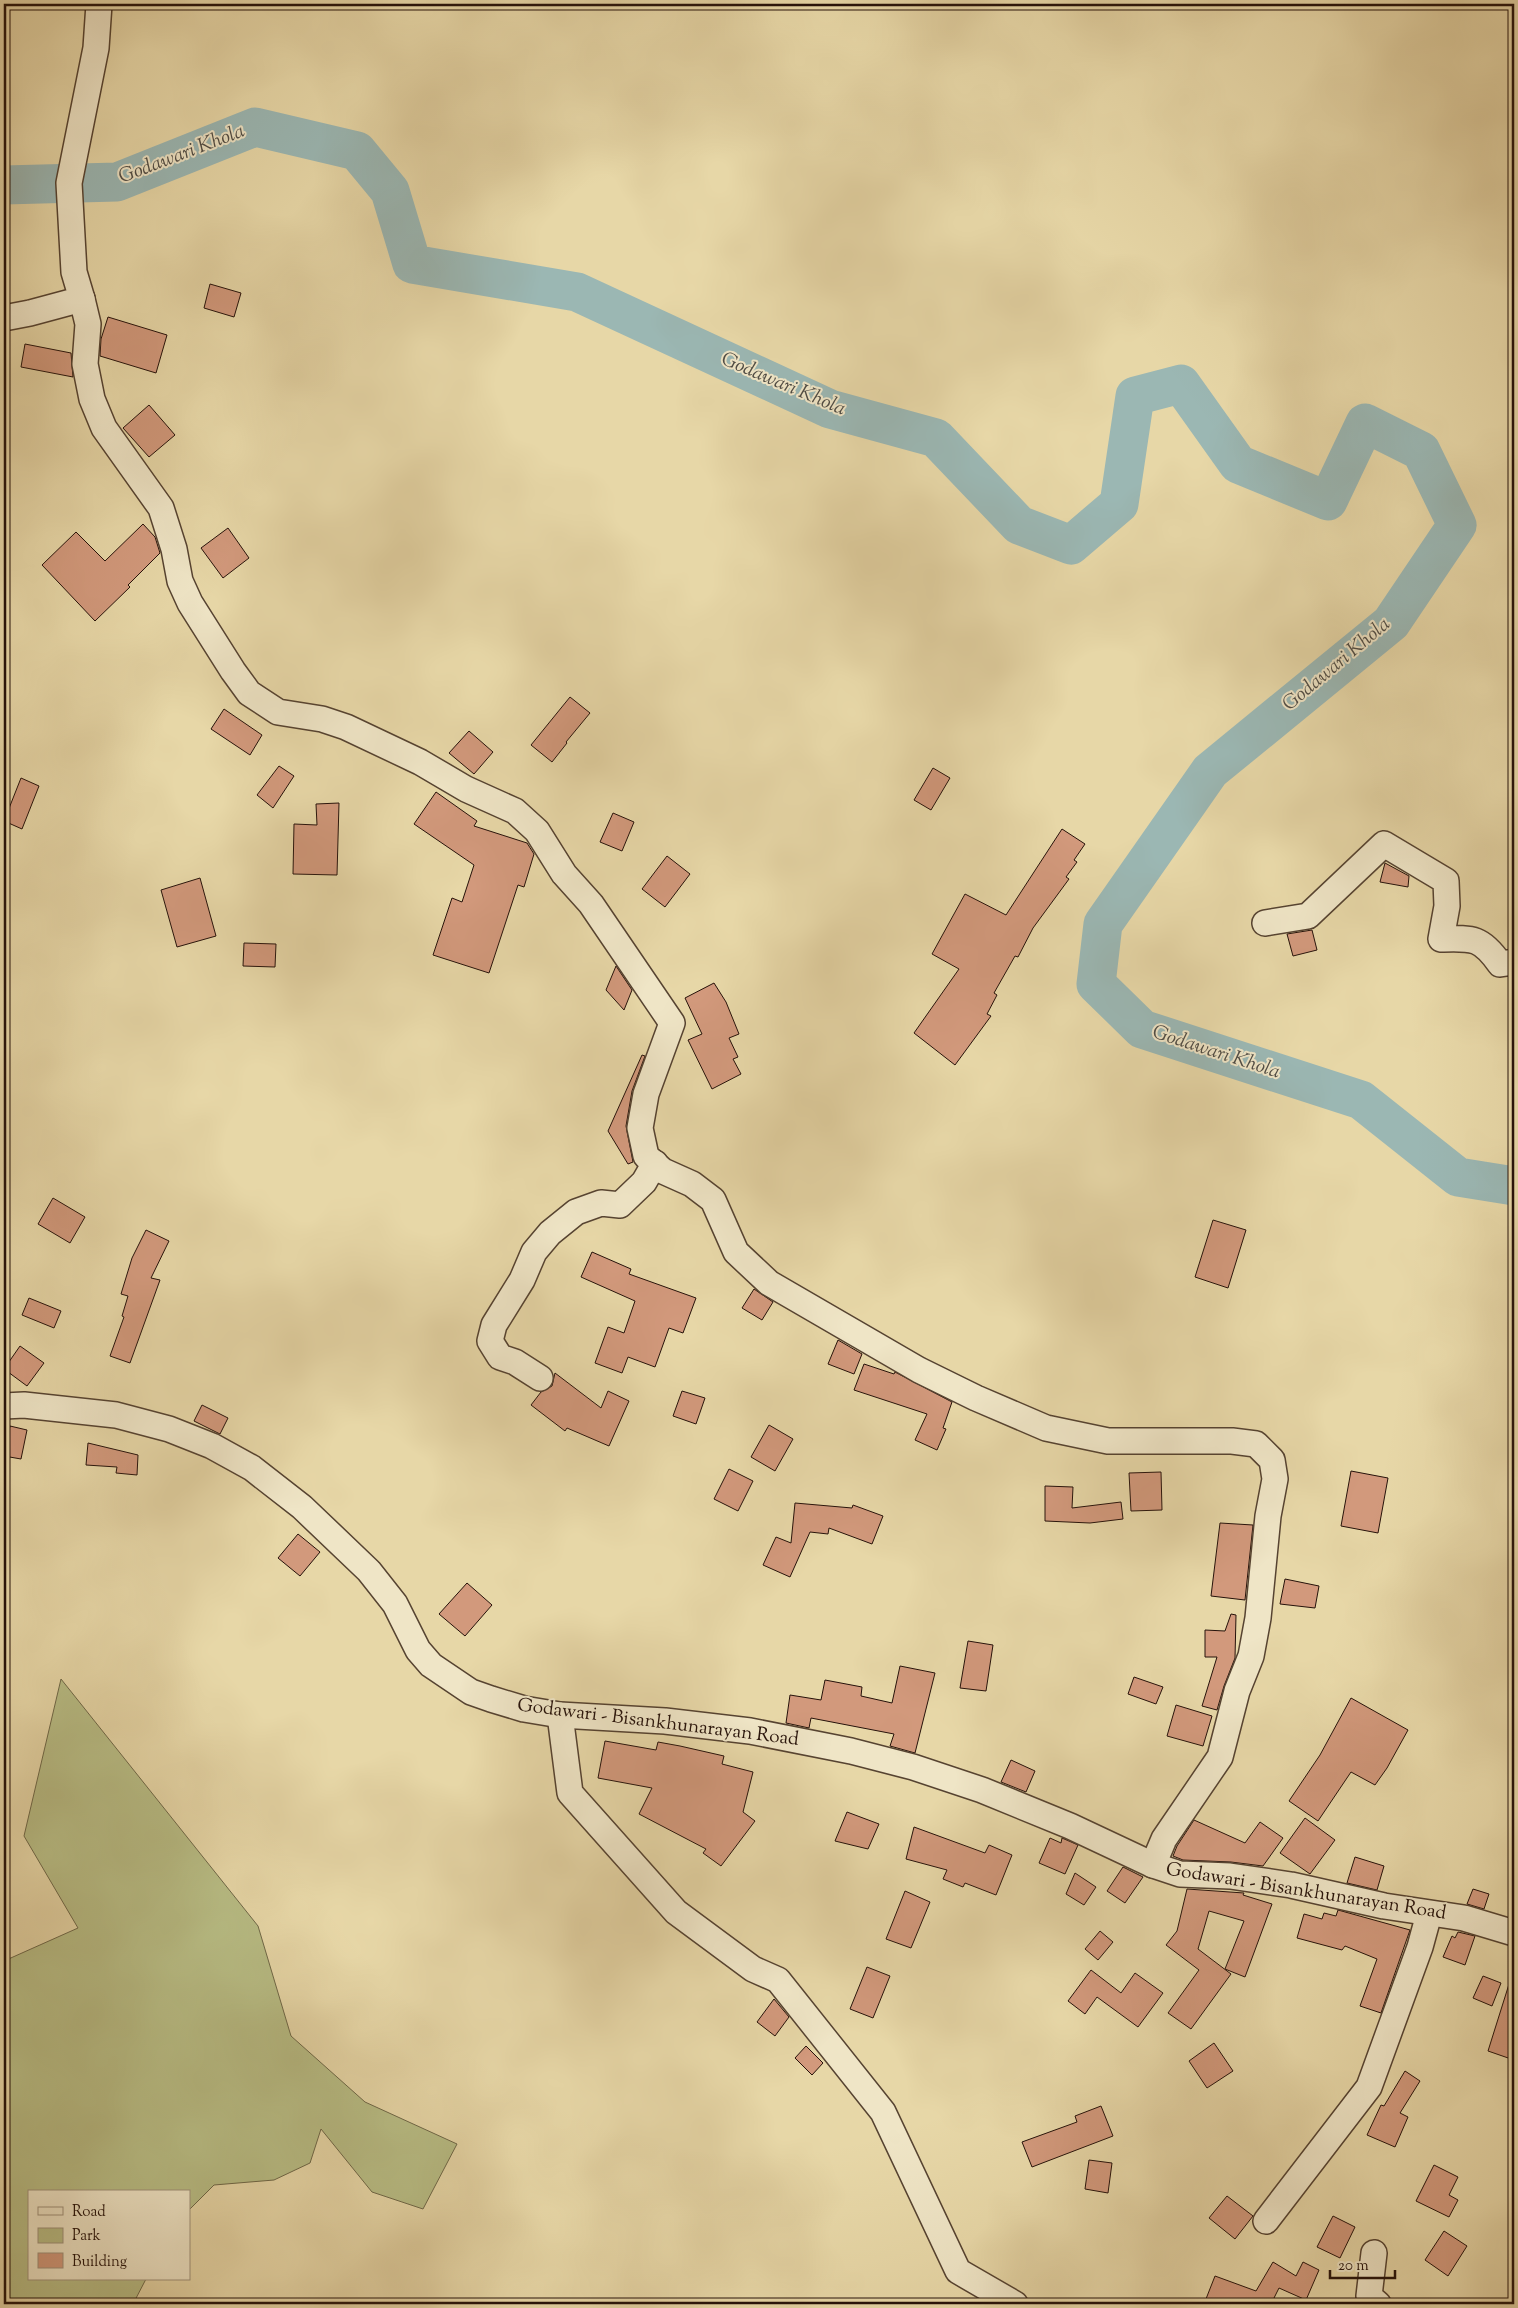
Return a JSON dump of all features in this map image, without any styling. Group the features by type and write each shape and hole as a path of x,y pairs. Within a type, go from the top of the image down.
{"street":[{"path":"99,4 96,48 69,183 74,272 88,324 85,364 92,399 104,428 161,508 174,549 180,581 190,603 249,693 278,712 322,719 346,727 420,762 466,789 515,812 537,831 564,874 591,904 672,1023 646,1094 640,1128 646,1156 663,1170 692,1184 713,1200 736,1252 769,1283 919,1370 976,1398 1046,1428 1108,1441 1232,1441 1256,1444 1272,1460 1275,1479 1268,1516 1258,1618 1251,1656 1237,1691 1220,1757 1164,1839 1153,1866"},
{"path":"4,318 30,314 82,299"},
{"path":"1265,923 1308,916 1384,844 1446,881 1447,906 1441,940 1465,938 1487,946 1500,964 1514,962"},
{"path":"540,1378 515,1362 500,1357 490,1341 494,1325 522,1280 534,1252 550,1233 576,1212 601,1203 620,1205 644,1182 655,1163"},
{"name":"Godawari - Bisankhunarayan Road","path":"4,1406 24,1405 116,1415 169,1429 212,1446 252,1468 302,1507 369,1572 395,1604 418,1650 431,1665 471,1692 524,1709 560,1715 665,1721 750,1731 851,1751 913,1767 982,1790 1070,1826 1153,1866 1180,1874 1230,1876 1291,1885 1384,1906 1464,1918 1514,1933"},
{"path":"560,1715 570,1793 676,1912 753,1969 778,1980 883,2112 958,2271 1015,2304"},
{"path":"1266,2221 1369,2087 1420,1948 1429,1914"},
{"path":"1374,2253 1369,2296 1378,2304"}],"green space":[{"path":"61,1679 258,1926 291,2036 365,2102 457,2144 423,2209 372,2192 321,2129 310,2163 274,2180 214,2185 190,2209 190,2190 28,2190 28,2280 145,2280 133,2304 4,2304 4,1961 78,1928 24,1836"}],"building":[{"path":"210,284 241,293 234,317 204,308"},
{"path":"108,317 167,335 156,373 100,356 101,339"},
{"path":"25,344 71,353 73,377 21,367"},
{"path":"149,405 175,435 149,457 123,428"},
{"path":"143,524 155,537 160,553 128,585 130,587 95,621 42,565 76,532 105,561"},
{"path":"228,528 249,558 223,578 201,548"},
{"path":"570,697 590,713 552,762 531,745"},
{"path":"224,709 262,735 250,755 211,729"},
{"path":"469,731 493,752 474,774 449,753"},
{"path":"279,766 294,776 273,808 257,795"},
{"path":"933,768 950,778 931,810 914,800"},
{"path":"21,778 39,786 22,829 4,821"},
{"path":"436,792 477,821 474,826 527,843 534,854 524,887 518,885 489,973 433,955 452,898 462,902 474,865 414,824"},
{"path":"339,803 337,875 293,874 294,824 317,825 316,804"},
{"path":"613,813 634,822 622,851 600,842"},
{"path":"1062,829 1085,844 1074,860 1077,862 1066,877 1069,879 1033,928 1018,957 1015,956 994,993 997,995 987,1014 991,1016 955,1065 914,1033 959,969 932,954 965,894 1006,915"},
{"path":"667,856 690,874 665,907 642,889"},
{"path":"1385,863 1409,876 1408,887 1380,882"},
{"path":"200,878 216,936 177,947 161,890"},
{"path":"1312,930 1317,950 1293,956 1287,934"},
{"path":"244,943 276,944 275,967 243,966"},
{"path":"616,966 632,990 624,1010 606,990"},
{"path":"714,983 726,1002 739,1034 729,1038 738,1057 733,1059 741,1074 712,1089 688,1040 702,1034 685,998"},
{"path":"642,1055 645,1056 632,1091 626,1126 633,1162 628,1164 608,1131"},
{"path":"53,1198 85,1217 70,1243 38,1224"},
{"path":"1213,1220 1246,1230 1228,1288 1195,1277"},
{"path":"146,1230 169,1241 151,1278 160,1280 130,1363 110,1356 124,1317 122,1316 128,1296 121,1294 132,1258"},
{"path":"592,1252 631,1269 629,1274 696,1298 683,1333 669,1328 655,1367 628,1357 622,1373 595,1363 608,1327 624,1333 635,1301 581,1277"},
{"path":"754,1289 773,1302 762,1320 742,1308"},
{"path":"29,1298 61,1311 54,1328 22,1315"},
{"path":"838,1340 862,1354 854,1374 828,1364"},
{"path":"20,1346 44,1363 27,1386 4,1369"},
{"path":"864,1364 894,1374 895,1372 952,1402 943,1428 946,1429 937,1450 915,1440 927,1414 854,1390"},
{"path":"555,1373 601,1408 608,1391 629,1401 609,1446 567,1428 565,1431 531,1405 541,1392 552,1386"},
{"path":"682,1391 705,1398 696,1424 673,1416"},
{"path":"202,1405 228,1418 220,1434 194,1421"},
{"path":"769,1425 793,1439 775,1471 751,1457"},
{"path":"10,1426 27,1430 21,1459 4,1456"},
{"path":"88,1443 138,1455 137,1475 116,1473 117,1467 86,1465"},
{"path":"729,1469 753,1481 738,1511 714,1499"},
{"path":"1351,1471 1388,1478 1378,1533 1341,1526"},
{"path":"1161,1472 1162,1510 1131,1511 1129,1473"},
{"path":"1045,1486 1073,1487 1072,1508 1121,1502 1123,1519 1090,1523 1045,1521"},
{"path":"795,1503 852,1508 853,1505 883,1516 872,1544 829,1528 828,1534 810,1532 790,1577 763,1565 776,1537 791,1543"},
{"path":"1220,1523 1253,1525 1245,1600 1211,1596"},
{"path":"298,1534 320,1552 300,1576 278,1558"},
{"path":"1285,1579 1319,1586 1315,1608 1280,1604"},
{"path":"467,1583 492,1605 465,1636 439,1614"},
{"path":"1231,1614 1236,1615 1235,1658 1217,1710 1202,1706 1217,1657 1205,1657 1205,1630 1225,1631"},
{"path":"968,1641 993,1645 986,1691 960,1688"},
{"path":"900,1666 935,1673 915,1753 890,1746 894,1734 811,1718 809,1728 786,1723 790,1695 821,1700 825,1680 862,1687 861,1696 892,1703"},
{"path":"1134,1677 1163,1687 1156,1704 1128,1694"},
{"path":"1351,1698 1408,1730 1387,1768 1375,1785 1351,1772 1318,1821 1289,1801 1320,1755"},
{"path":"1176,1705 1212,1716 1203,1746 1167,1736"},
{"path":"605,1741 656,1750 658,1742 680,1746 724,1756 722,1764 753,1772 743,1812 755,1821 721,1866 703,1853 706,1849 639,1814 652,1788 598,1778"},
{"path":"1011,1760 1035,1771 1026,1792 1001,1782"},
{"path":"847,1812 879,1824 868,1849 835,1841"},
{"path":"1305,1818 1335,1840 1310,1874 1280,1853"},
{"path":"1194,1820 1245,1843 1260,1822 1283,1838 1263,1866 1231,1862 1183,1860 1173,1856 1177,1846"},
{"path":"914,1827 985,1853 989,1845 1012,1855 996,1895 965,1883 963,1887 943,1879 947,1870 906,1859"},
{"path":"1050,1838 1061,1843 1062,1838 1078,1845 1065,1874 1039,1863"},
{"path":"1355,1857 1384,1866 1377,1890 1347,1883"},
{"path":"1123,1867 1143,1877 1125,1903 1107,1891"},
{"path":"1075,1873 1096,1887 1084,1905 1066,1894"},
{"path":"1187,1889 1244,1893 1243,1895 1272,1904 1245,1977 1225,1969 1244,1921 1209,1911 1198,1949 1231,1974 1191,2029 1168,2013 1199,1970 1166,1945 1177,1931"},
{"path":"1473,1889 1489,1894 1484,1909 1467,1904"},
{"path":"905,1891 930,1902 911,1948 886,1939"},
{"path":"1338,1910 1410,1930 1381,2013 1360,2006 1377,1959 1345,1946 1342,1950 1297,1938 1304,1914 1322,1919 1324,1913 1336,1916"},
{"path":"1100,1931 1113,1942 1098,1960 1085,1949"},
{"path":"1458,1932 1475,1936 1465,1965 1443,1957 1452,1936 1455,1938"},
{"path":"867,1967 890,1976 873,2018 850,2009"},
{"path":"1091,1970 1121,1993 1135,1973 1163,1993 1138,2027 1097,1997 1085,2014 1068,2001"},
{"path":"1483,1976 1501,1983 1492,2006 1473,1998"},
{"path":"1510,1981 1514,1981 1514,2060 1488,2051"},
{"path":"774,1999 789,2017 775,2036 757,2022"},
{"path":"1214,2043 1233,2071 1207,2088 1189,2061"},
{"path":"806,2046 823,2063 812,2075 795,2058"},
{"path":"1405,2071 1420,2081 1400,2113 1408,2117 1395,2147 1367,2135 1381,2105 1384,2106"},
{"path":"1101,2106 1113,2136 1032,2167 1022,2142 1077,2122 1075,2116"},
{"path":"1089,2160 1112,2163 1108,2193 1085,2189"},
{"path":"1434,2165 1458,2177 1449,2195 1458,2200 1449,2217 1416,2201"},
{"path":"1227,2196 1253,2216 1235,2239 1209,2218"},
{"path":"1333,2216 1355,2227 1340,2258 1317,2247"},
{"path":"1444,2231 1467,2246 1448,2276 1425,2260"},
{"path":"1273,2262 1296,2276 1303,2262 1319,2270 1306,2300 1279,2288 1274,2298 1286,2302 1286,2304 1204,2304 1215,2276 1256,2291"}],"waterway":[{"name":"Godawari Khola","path":"4,185 117,182 255,127 357,151 390,191 412,264 577,292 830,409 936,438 1019,525 1071,545 1119,504 1135,396 1181,384 1238,464 1328,501 1365,423 1421,451 1457,525 1391,623 1210,771 1103,924 1096,984 1142,1029 1361,1100 1458,1177 1514,1186"}]}
